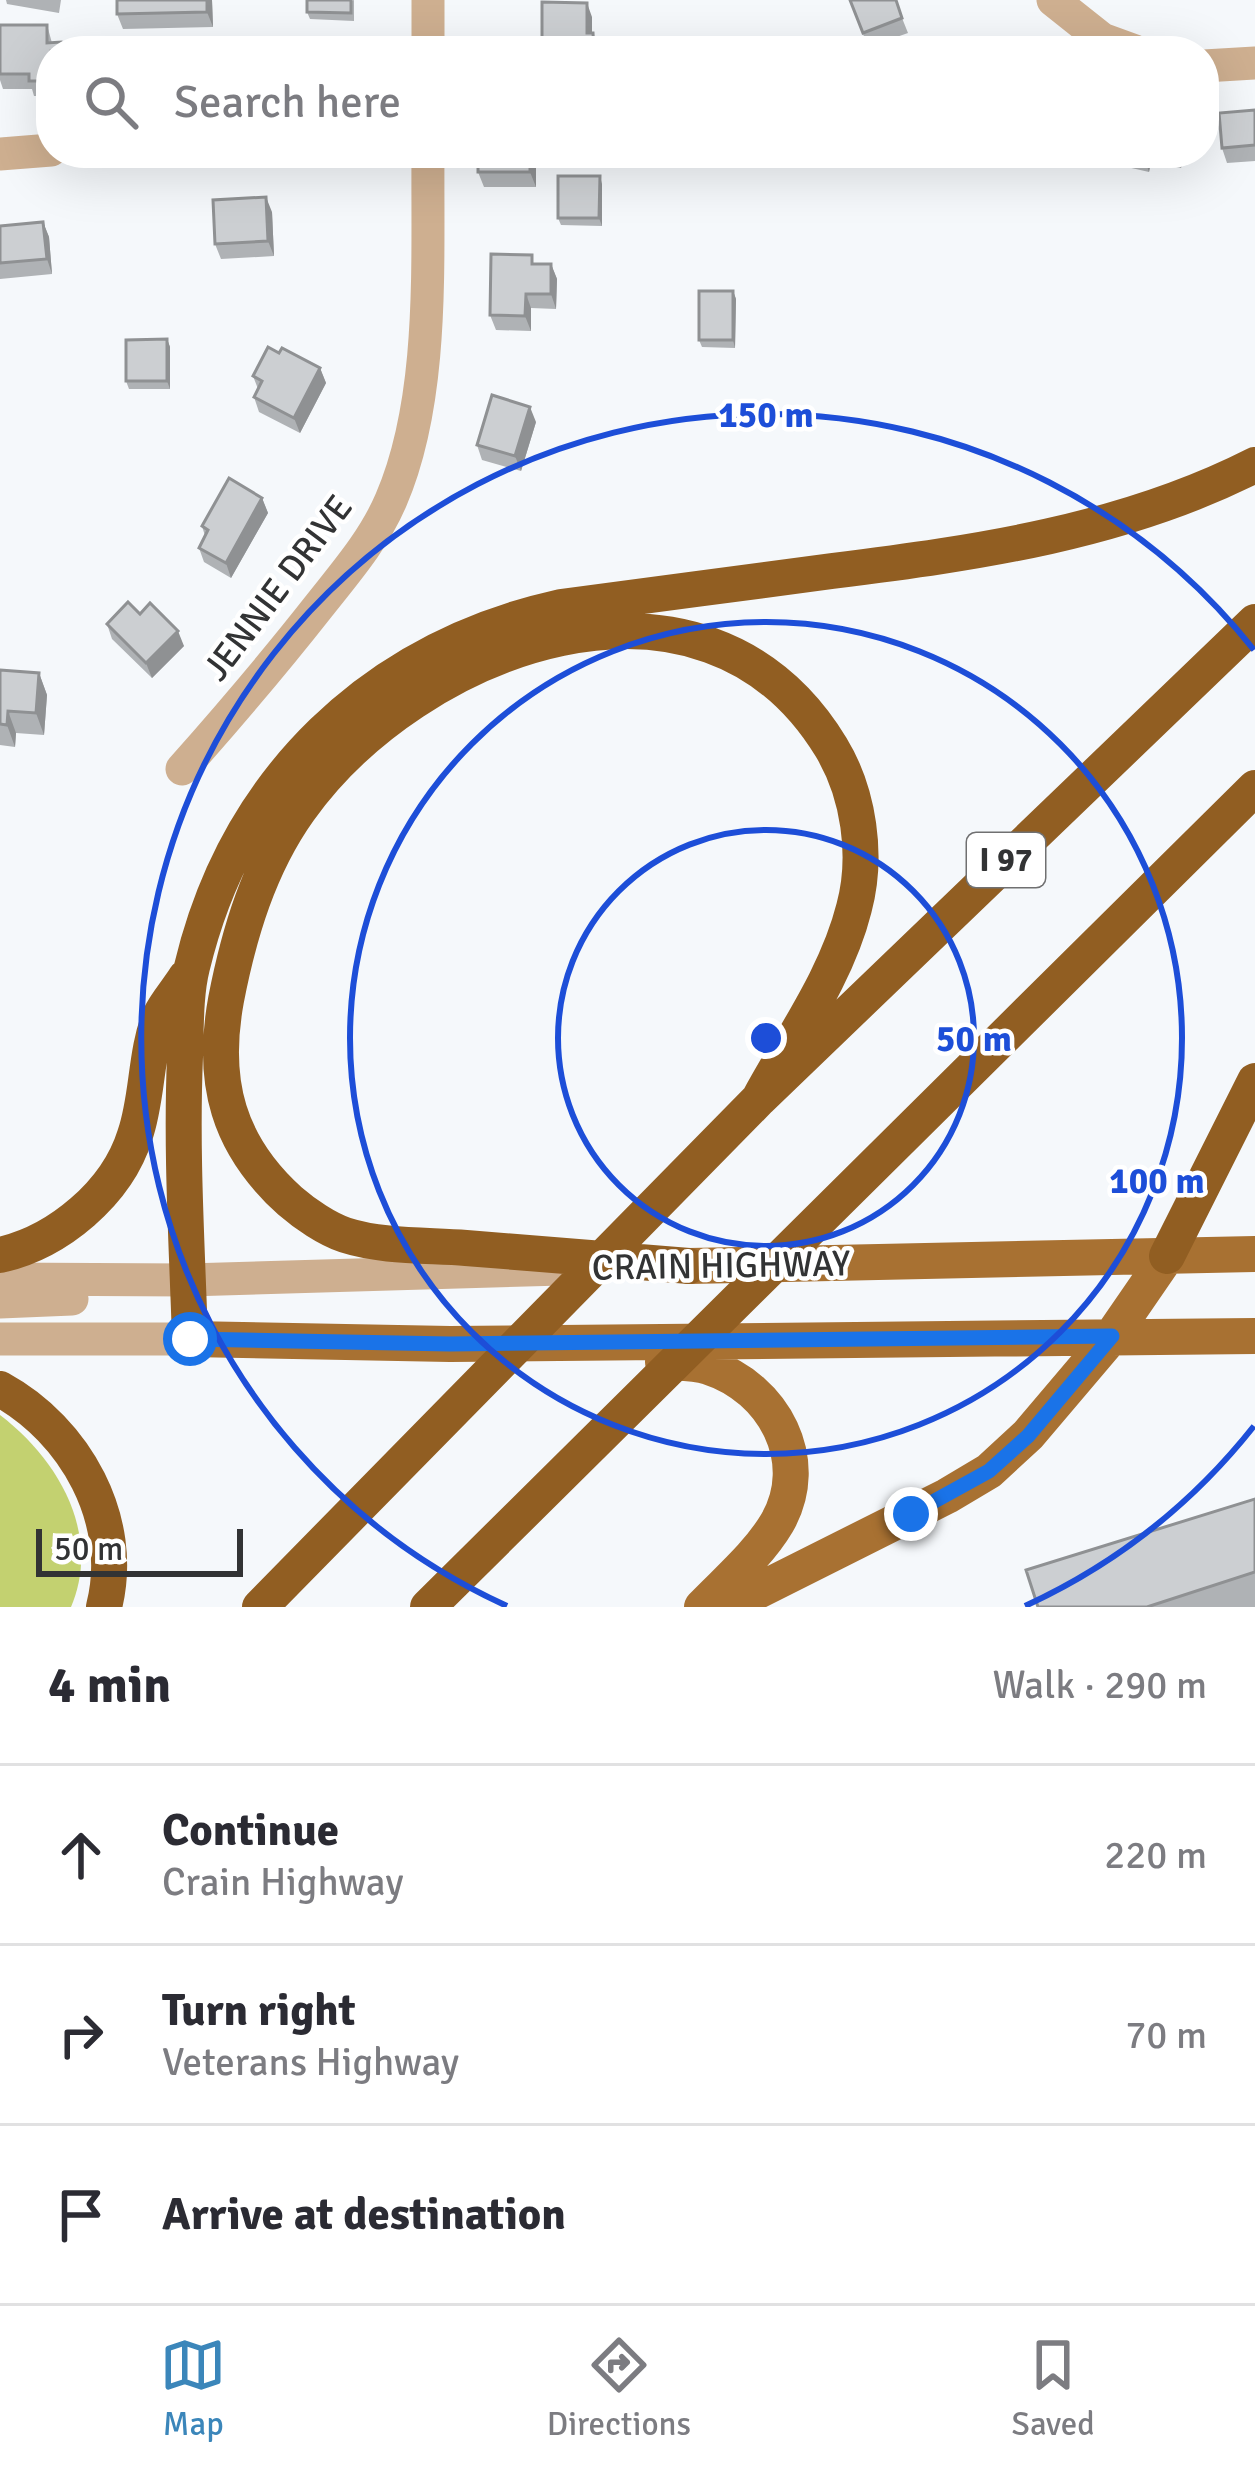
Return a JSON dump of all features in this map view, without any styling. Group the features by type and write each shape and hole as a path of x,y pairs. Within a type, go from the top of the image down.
{"highway":[{"path":"0,1255 58,1230 90,1205 115,1175 135,1138 160,1017 191,969 228,859 269,790 318,735 374,690 438,650 501,620 560,607 1025,543 1097,526 1255,465"},
{"name":"I 97","path":"260,1607 759,1100 1255,622"},
{"path":"688,1266 344,1235 301,1210 262,1176 237,1139 223,1085 223,1015 236,944 264,872 299,810 343,760 394,715 454,677 511,652 566,636 657,632 721,647 773,679 815,721 841,763 856,809 861,861 855,906 838,957 759,1100"},
{"path":"428,1607 1255,788"},
{"path":"190,1339 183,1090 191,969"},
{"path":"1167,1256 1255,1081"},
{"path":"0,1389 42,1418 66,1444 93,1487 107,1536 104,1607"}],"main road":[{"name":"CRAIN HIGHWAY","path":"688,1266 1255,1254"},
{"path":"726,1607 989,1471 1028,1436 1112,1336 1167,1256"},
{"name":"CRAIN HIGHWAY","path":"190,1339 450,1344 1255,1336"},
{"path":"450,1344 707,1366 742,1382 766,1404 784,1428 790,1457 779,1520 702,1607"}],"street":[{"path":"428,0 428,36"},
{"path":"1053,0 1098,36"},
{"path":"1219,64 1255,63"},
{"path":"0,154 36,151"},
{"name":"JENNIE DRIVE","path":"182,769 349,568 391,501 406,460 417,402 428,168"},
{"name":"CRAIN HIGHWAY","path":"0,1279 188,1280 688,1266"},
{"path":"0,1302 67,1302 104,1279"},
{"path":"0,1339 190,1339"}],"green space":[{"path":"0,1415 40,1453 69,1500 81,1552 71,1607 0,1607"}],"building":[{"path":"117,0 207,0 207,12 117,14"},
{"path":"307,0 351,0 351,13 307,12"},
{"path":"850,0 896,0 902,18 863,33"},
{"path":"542,2 587,3 587,33 593,36 542,36"},
{"path":"0,25 47,25 47,36 36,36 36,81 29,81 29,74 0,74"},
{"path":"1255,110 1255,145 1222,148 1219,113"},
{"path":"478,168 530,168 530,172 478,172"},
{"path":"558,176 600,176 599,218 558,218"},
{"path":"266,197 268,241 215,244 213,200"},
{"path":"43,222 47,259 0,263 0,226"},
{"path":"491,254 532,255 532,264 551,264 551,294 526,294 525,316 490,315"},
{"path":"699,291 733,291 733,340 699,340"},
{"path":"167,339 167,381 126,381 126,340"},
{"path":"268,347 279,353 282,348 320,368 294,418 254,397 262,381 253,376"},
{"path":"492,395 530,407 515,456 477,445"},
{"path":"229,478 262,498 226,563 199,548 208,530 202,526"},
{"path":"128,602 140,614 150,603 178,631 146,663 107,624"},
{"path":"0,670 39,673 36,713 8,711 7,725 0,724"},
{"path":"1255,1499 1255,1572 1147,1607 1038,1607 1026,1570"}],"route":[{"path":"190,1339 450,1344 1112,1336 1028,1436 989,1471 911,1514"}]}
